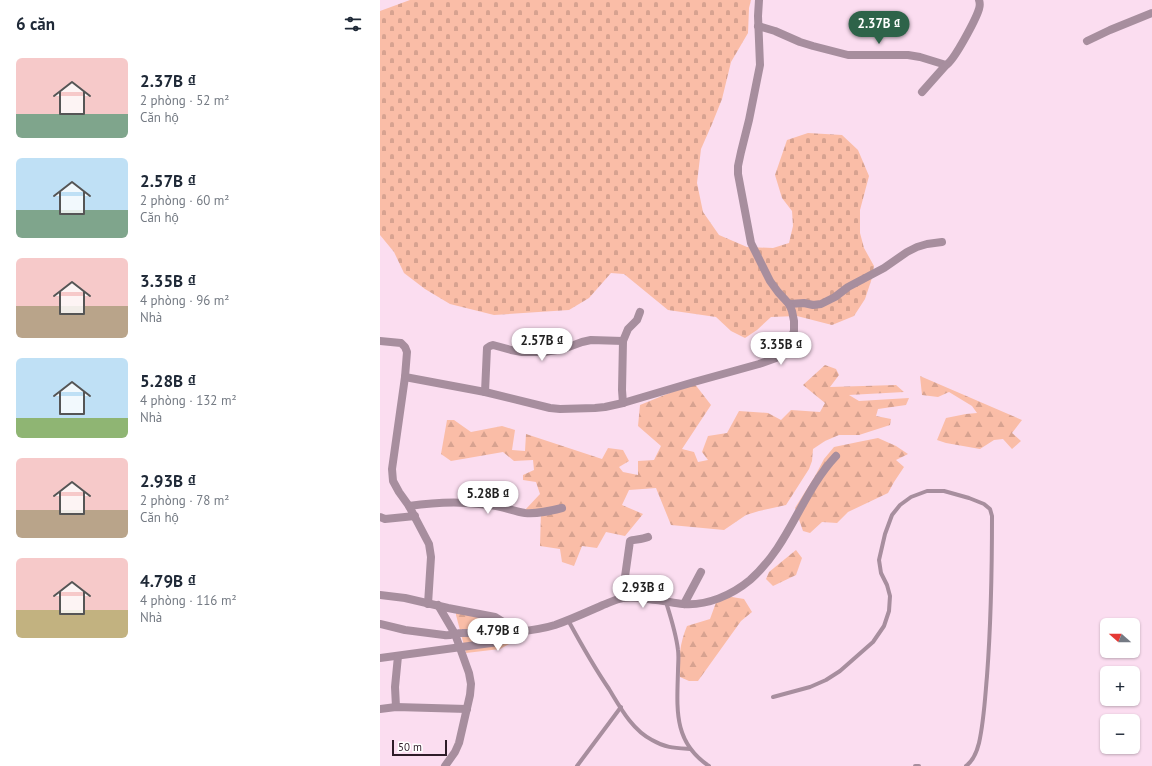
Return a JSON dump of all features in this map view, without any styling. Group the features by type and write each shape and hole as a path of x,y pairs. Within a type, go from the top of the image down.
{"street":[{"path":"405,377 485,392 542,407 595,408 623,403 759,364 776,358 783,353 788,347 793,335 794,321 792,311 789,304 770,281 751,243 738,174 740,152 749,120 760,65 758,26 759,0"},
{"path":"922,92 953,58 969,31 979,8 979,0"},
{"path":"1087,40 1152,13"},
{"path":"758,26 775,31 800,42 848,55 920,56 946,65"},
{"path":"789,304 821,304 835,297 848,287 884,268 907,252 926,244 942,242"},
{"path":"623,403 623,341 628,329 636,320 640,312"},
{"path":"485,392 487,348 490,346 493,345 522,352 544,352 563,349 591,340 623,341"},
{"path":"380,341 400,343 405,347 406,352 405,377 392,469 393,481 415,516 429,544 428,604"},
{"path":"380,624 429,634 449,636 457,634 511,632 553,625 622,598 697,604 720,598 738,589 761,570 770,559 783,541 826,467 836,456"},
{"path":"409,506 433,503 466,503 490,505 526,513 545,512 562,508"},
{"path":"380,517 415,516"},
{"path":"622,598 630,541 648,537"},
{"path":"684,604 701,572"},
{"path":"380,595 405,598 495,617 503,622 511,632"},
{"path":"438,605 457,634"},
{"path":"445,766 455,752 459,743 470,695 471,684 469,673 448,608"},
{"path":"380,658 491,643 516,637 526,630"},
{"path":"396,708 395,687 398,656"},
{"path":"380,709 467,709"}],"lane":[{"path":"773,697 810,687 826,680 840,671 874,642 884,626 889,611 890,596 881,573 879,560 885,534 892,515 900,505 911,497 927,491 944,491 969,498 984,504 990,509 992,516 991,632 984,712 979,743 974,757 966,766"},
{"path":"665,601 675,630 678,651 677,710 682,732 690,749 701,761 709,766"},
{"path":"568,620 579,641 632,723 651,740 672,748 690,749"},
{"path":"577,766 621,707"}],"green space":[{"path":"410,0 751,0 749,8 748,33 731,62 722,99 701,149 697,183 703,212 719,235 747,247 773,248 789,243 793,226 792,211 782,198 775,175 787,140 808,133 842,135 858,150 869,176 860,210 860,233 864,248 874,266 872,278 865,299 854,316 832,325 797,316 771,317 757,330 745,338 731,331 716,317 668,310 624,274 611,273 589,298 569,310 494,315 450,304 425,289 404,273 394,252 380,235 380,11"},
{"path":"825,365 836,369 839,375 830,387 896,385 904,392 849,395 859,401 909,398 906,405 878,409 876,416 891,419 890,425 859,435 839,435 825,441 813,449 812,461 809,469 786,505 746,515 724,530 671,525 656,488 629,490 622,505 643,514 625,536 606,532 597,548 582,546 574,566 562,562 560,549 540,546 541,512 525,510 540,494 536,482 523,480 523,475 534,470 533,460 514,461 503,452 451,461 441,454 447,420 454,420 471,432 502,426 515,430 512,450 525,451 526,434 602,459 608,448 623,450 629,461 619,467 623,472 638,475 638,461 654,460 661,446 638,426 640,405 694,383 711,405 682,449 694,452 698,462 708,460 702,452 708,436 727,433 739,411 768,413 781,420 791,410 820,412 825,403 803,385"},
{"path":"920,376 1022,420 1012,433 1021,441 1012,449 1003,439 994,440 980,449 937,440 946,418 977,413 972,406 949,392 938,397 922,395"},
{"path":"878,438 896,446 908,454 896,460 904,467 888,493 848,512 837,523 822,522 810,533 803,531 795,508 824,459 834,447"},
{"path":"796,550 802,558 796,575 773,586 766,579 769,572"},
{"path":"718,597 744,599 752,612 741,621 698,681 689,681 680,677 679,664 680,651 687,626 710,619"},
{"path":"456,610 536,629 500,649 466,653"}]}
